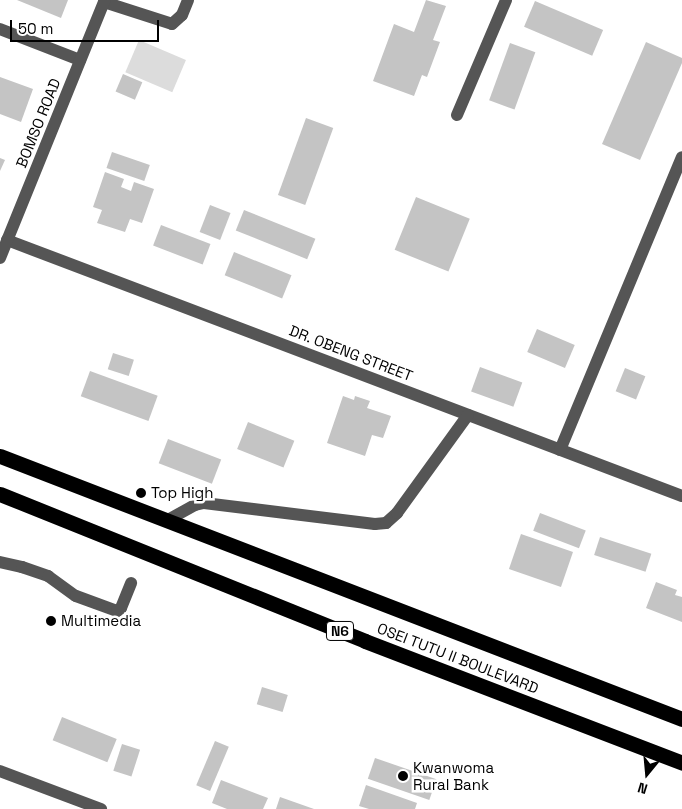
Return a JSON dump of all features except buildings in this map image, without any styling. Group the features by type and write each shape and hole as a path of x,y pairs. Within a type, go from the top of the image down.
{"highway":[{"name":"OSEI TUTU II BOULEVARD","path":"0,456 682,719"},
{"name":"OSEI TUTU II BOULEVARD","path":"0,494 365,641 682,763"}],"street":[{"path":"105,1 172,24 182,15 188,0"},
{"path":"457,115 506,0"},
{"name":"BOMSO ROAD","path":"0,258 105,1"},
{"path":"0,29 80,60"},
{"path":"560,450 682,157"},
{"name":"DR. OBENG STREET","path":"8,240 682,496"},
{"path":"166,521 195,505 204,503 375,524 386,523 397,513 468,415"},
{"path":"0,562 22,566 48,576 76,596 117,611 121,608 131,583"},
{"path":"0,771 101,809"}],"shaded area":[{"path":"139,40 186,60 172,92 125,72"}],"place":[{"name":"Top High","path":"141,493"},
{"name":"Multimedia","path":"51,621"},
{"name":"Kwanwoma Rural Bank","path":"403,776"}]}
